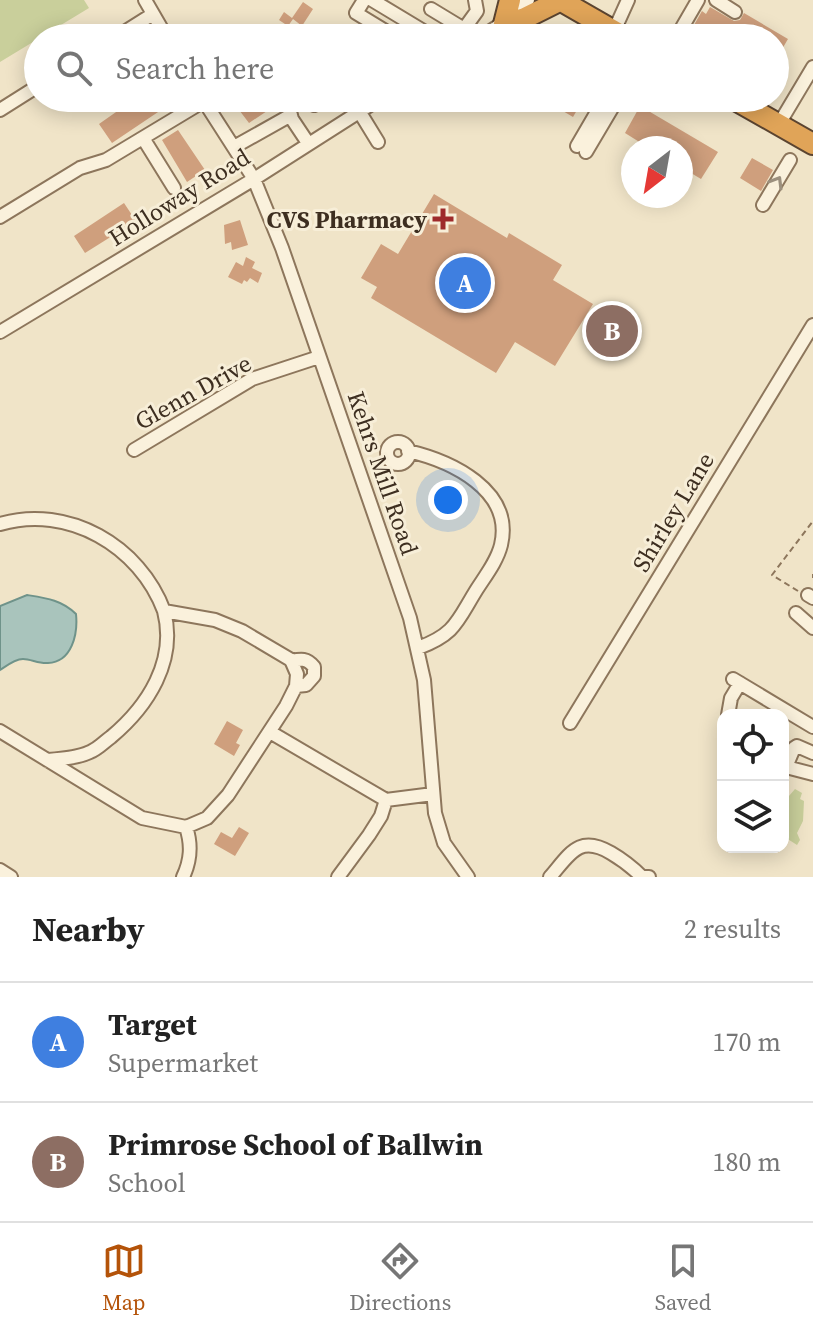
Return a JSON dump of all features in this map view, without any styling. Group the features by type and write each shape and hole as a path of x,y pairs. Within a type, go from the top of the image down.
{"highway":[{"path":"496,24 510,0"},
{"path":"510,24 561,0 611,24"},
{"path":"757,112 813,144"}],"street":[{"path":"145,0 159,24"},
{"path":"364,0 356,13 374,24"},
{"path":"372,0 412,24"},
{"path":"392,12 399,0"},
{"path":"467,24 477,11 475,0"},
{"path":"501,24 523,8 528,0"},
{"path":"621,24 622,11 628,0"},
{"path":"624,24 638,0"},
{"path":"684,24 698,0"},
{"path":"716,0 735,12"},
{"path":"431,9 456,24"},
{"path":"137,24 153,14"},
{"path":"473,16 483,24"},
{"path":"789,107 813,67"},
{"path":"0,110 24,95"},
{"path":"0,217 80,168 106,160 184,112"},
{"name":"Kehrs Mill Road","path":"211,112 254,179 282,248 410,618 424,680 438,830 468,877"},
{"path":"290,112 308,143"},
{"name":"Holloway Road","path":"0,332 254,179 352,112"},
{"path":"363,112 378,142"},
{"path":"599,112 582,149 608,112"},
{"path":"779,124 786,112"},
{"path":"234,147 291,115"},
{"path":"143,138 174,188"},
{"path":"763,205 790,160"},
{"name":"Shirley Lane","path":"570,723 812,330"},
{"name":"Glenn Drive","path":"134,450 252,379 319,357"},
{"path":"408,451 426,455 478,482 497,505 502,525 501,543 494,561 458,620 441,640 418,648"},
{"path":"0,524 42,518 87,529 107,541 145,574 164,611 169,631 166,655 149,696 126,724 94,751 47,760"},
{"path":"164,611 215,620 291,661 310,661 314,676 306,685 296,680"},
{"path":"796,613 813,628"},
{"path":"169,631 190,617"},
{"path":"0,731 142,818 186,827 207,818 221,805 270,732 296,680 291,661"},
{"path":"729,709 737,681 783,709"},
{"path":"789,712 813,727"},
{"path":"270,732 386,800 433,794"},
{"path":"813,753 797,746 786,767 813,774"},
{"path":"84,783 85,754"},
{"path":"338,877 381,816 386,800"},
{"path":"183,877 191,842 186,827"},
{"path":"550,877 573,851 588,844 598,845 629,864 642,877 649,877"},
{"path":"0,870 11,877"}],"path":[{"path":"811,597 772,575 813,521"}],"green space":[{"path":"0,0 84,0 89,8 63,24 24,24 24,47 0,62"},
{"path":"795,789 802,793 800,799 804,801 797,845 789,840 789,796"}],"water":[{"path":"27,595 59,603 76,614 72,646 63,658 56,661 45,663 20,659 0,670 0,606"}],"building":[{"path":"303,2 313,9 303,24 293,19 289,24 279,20 284,12 292,18"},
{"path":"710,7 734,21 740,20 744,13 763,24 695,24 702,11 706,14"},
{"path":"116,112 158,112 112,143 99,124"},
{"path":"241,112 266,112 249,123"},
{"path":"637,112 650,112 691,136 630,136 625,133"},
{"path":"178,130 205,170 187,182 162,140"},
{"path":"693,137 718,152 701,179 693,174"},
{"path":"752,158 773,170 761,191 740,178"},
{"path":"434,194 507,238 509,233 562,265 553,280 593,304 555,366 515,342 496,373 371,298 377,287 361,278 381,244 398,254"},
{"path":"124,203 136,221 85,253 74,236"},
{"path":"240,220 248,245 232,250 231,242 225,244 224,225"},
{"path":"246,257 255,262 252,268 262,273 258,283 250,278 242,284 228,277 236,262 243,266"},
{"path":"227,721 243,730 234,756 214,744"},
{"path":"239,827 249,833 235,856 214,844 221,832 232,838"}],"place":[{"name":"CVS Pharmacy","path":"443,219"},
{"name":"Target","path":"465,283"},
{"name":"Primrose School of Ballwin","path":"612,331"}]}
